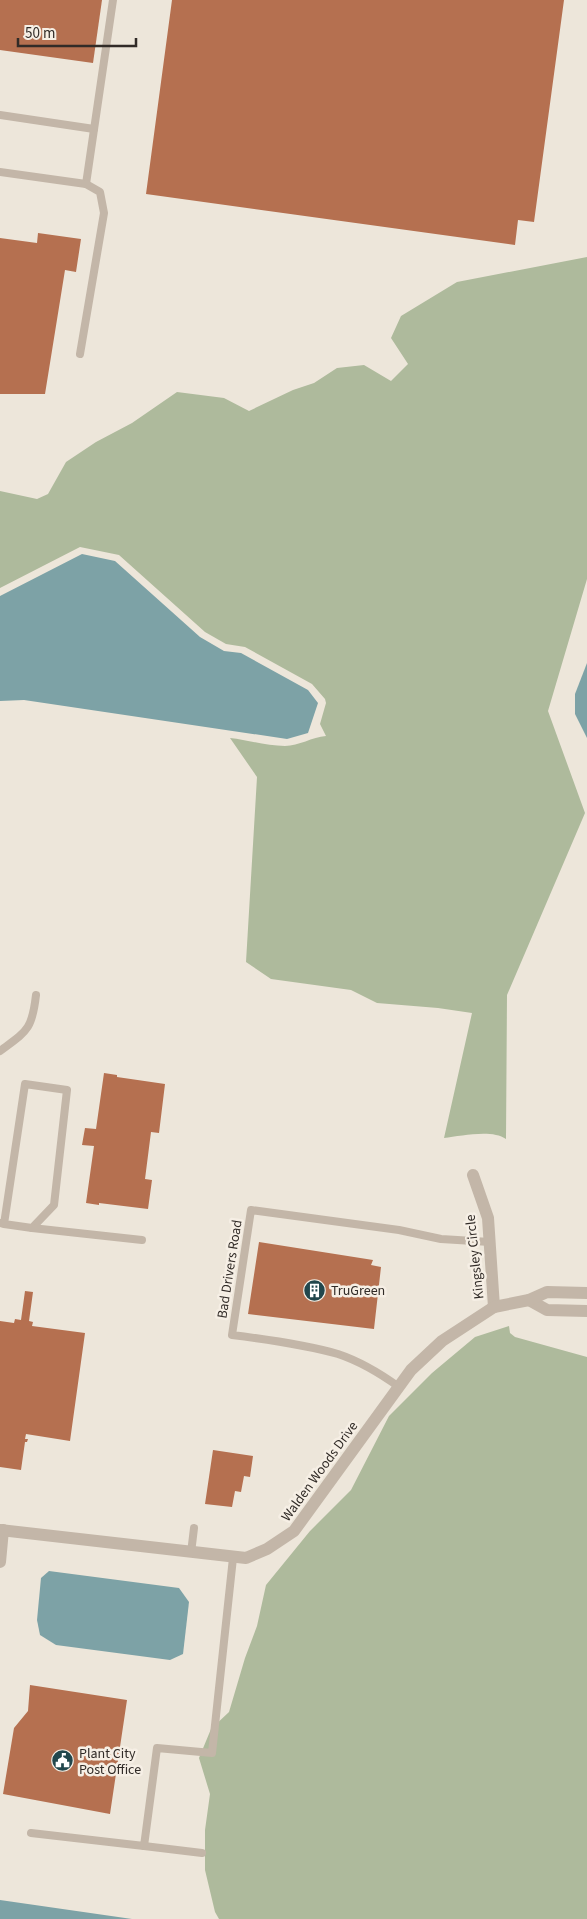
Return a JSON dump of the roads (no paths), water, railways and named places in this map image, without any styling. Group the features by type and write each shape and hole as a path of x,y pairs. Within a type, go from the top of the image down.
{"street":[{"name":"Kingsley Circle","path":"473,1175 488,1218 494,1307"},
{"name":"Walden Woods Drive","path":"1,1530 246,1558 266,1549 294,1532 411,1370 442,1341 494,1307 529,1300 547,1292 587,1293"},
{"path":"529,1300 547,1310 587,1311"},
{"path":"0,1562 1,1530"}],"lane":[{"path":"86,184 113,0"},
{"path":"0,115 94,129"},
{"path":"0,172 86,184 100,192 104,213 80,354"},
{"path":"0,1051 24,1034 34,1012 36,995"},
{"path":"32,1228 54,1205 67,1090 25,1084 2,1224 32,1228 142,1240"},
{"name":"Bad Drivers Road","path":"399,1387 381,1374 339,1355 232,1335 251,1210 399,1230 441,1239 490,1242"},
{"path":"191,1553 194,1528"},
{"path":"144,1846 157,1748 212,1754 233,1558"},
{"path":"31,1833 202,1853"}],"water":[{"path":"82,554 115,561 200,637 224,651 241,653 308,690 318,703 308,733 287,739 24,700 0,701 0,596"},
{"path":"587,663 587,738 575,714 575,694"},
{"path":"49,1571 179,1588 189,1602 183,1654 170,1660 56,1645 40,1635 37,1620 41,1578"},
{"path":"0,1900 132,1919 0,1919"}],"place":[{"name":"TruGreen","path":"315,1290"},
{"name":"Plant City Post Office","path":"63,1761"}]}
